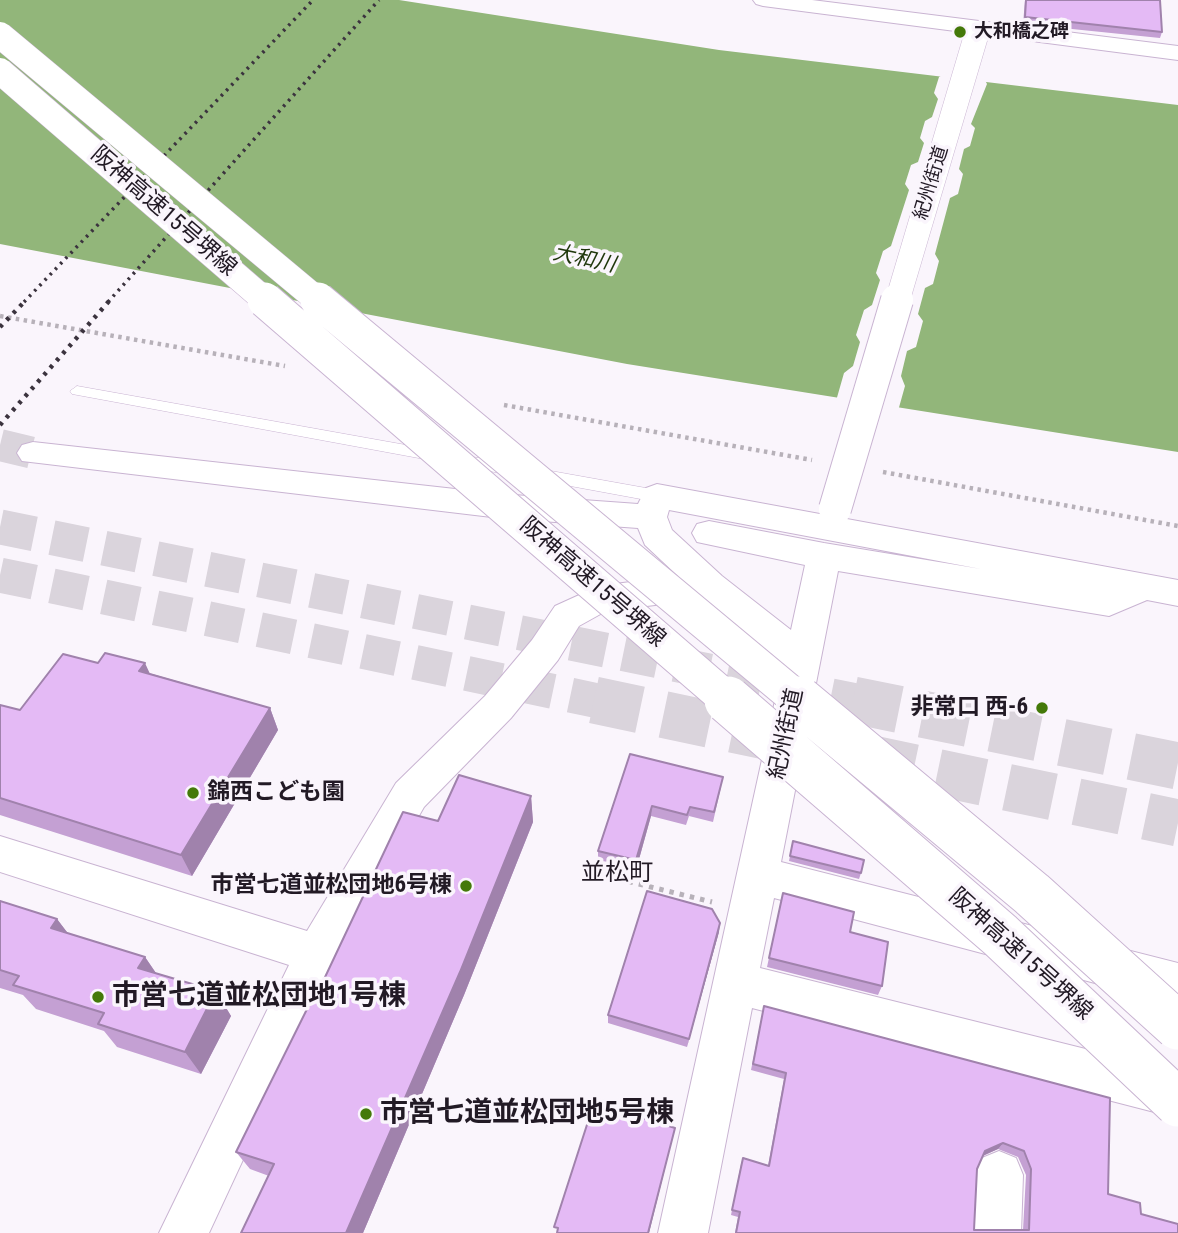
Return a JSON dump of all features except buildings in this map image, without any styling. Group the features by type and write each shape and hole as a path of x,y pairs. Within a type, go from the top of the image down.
{"highway":[{"name":"阪神高速15号堺線","path":"0,34 1032,894 1178,1026"},
{"name":"阪神高速15号堺線","path":"0,71 1000,935 1178,1103"}],"street":[{"path":"763,0 980,25 1178,53"},
{"name":"紀州街道","path":"687,1232 735,983 830,531 980,25"},
{"path":"33,453 500,506 654,507 830,531 1109,603 1143,587 1178,593"},
{"path":"500,506 599,599 782,756"},
{"path":"654,507 657,536 710,585 803,660"},
{"path":"709,533 830,531"},
{"path":"184,1233 317,954 410,795 498,707 545,650 567,616 599,599 710,585"},
{"path":"0,854 317,954"},
{"path":"754,893 1178,984"},
{"path":"735,983 1178,1095"},
{"path":"996,1233 999,1175"}],"lane":[{"path":"76,391 654,507"}],"path":[{"path":"0,316 292,368"},
{"path":"499,404 815,460"},
{"path":"870,470 1178,526"},
{"path":"598,874 754,893"}],"water":[{"name":"大和川","path":"0,0 399,0 719,50 1178,105 1178,452 627,364 0,244"}],"pier":[{"path":"946,73 984,78 987,84 971,124 975,128 970,146 964,149 959,169 963,174 958,194 950,198 935,254 939,261 933,284 925,288 918,314 923,321 916,347 907,351 901,376 905,386 898,411 836,401 844,373 853,366 860,342 856,335 864,310 872,305 880,280 876,273 883,251 891,246 909,190 905,184 911,165 918,162 924,143 920,138 925,121 932,117 938,99 934,93 939,77"}],"tunnel":[{"path":"0,445 33,453"},
{"path":"0,527 861,702"},
{"path":"0,575 603,702"},
{"path":"594,700 775,738"},
{"path":"853,700 1178,766"},
{"path":"868,758 1178,823"}],"railway":[{"path":"24,302 313,0"},
{"path":"108,302 379,0"},
{"path":"0,327 26,300"},
{"path":"0,425 110,300"}],"place":[{"name":"大和橋之碑","path":"960,32"},
{"name":"非常口 西-6","path":"1042,708"},
{"name":"錦西こども園","path":"193,793"},
{"name":"市営七道並松団地6号棟","path":"466,886"},
{"name":"市営七道並松団地1号棟","path":"98,997"},
{"name":"市営七道並松団地5号棟","path":"366,1114"}],"district":[{"name":"並松町","path":"617,874"}]}
